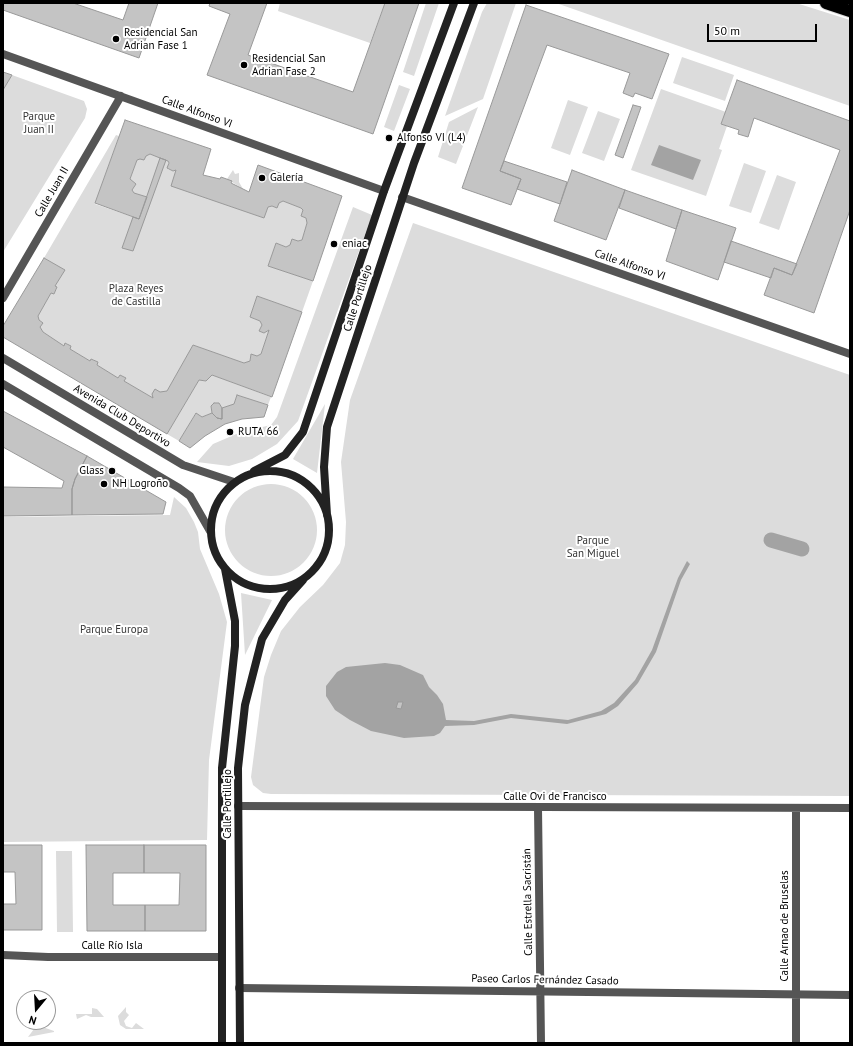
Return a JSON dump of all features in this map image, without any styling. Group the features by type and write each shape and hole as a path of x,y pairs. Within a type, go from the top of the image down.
{"highway":[{"path":"826,3 850,11"}],"main road":[{"name":"Calle Portillejo","path":"254,471 285,455 303,432 384,191 454,3"},
{"name":"Calle Portillejo","path":"327,515 324,467 327,427 402,197 474,3"},
{"path":"275,470 297,476 318,494 327,515 330,533 323,558 303,580 289,586 264,589 242,582 225,569 211,543 210,531 218,502 223,493 234,482 254,471 275,470"},
{"name":"Calle Portillejo","path":"222,1043 222,768 235,646 235,622 225,569"},
{"name":"Calle Portillejo","path":"240,1043 238,768 245,705 262,639 285,600 303,580"}],"street":[{"name":"Calle Alfonso VI","path":"3,54 384,191"},
{"name":"Calle Juan II","path":"3,298 120,96"},
{"name":"Calle Alfonso VI","path":"402,197 850,354"},
{"name":"Avenida Club Deportivo","path":"3,358 183,465 234,482"},
{"path":"3,384 176,486 190,496 210,531"},
{"name":"Calle Ovi de Francisco","path":"238,806 850,808"},
{"name":"Calle Estrella Sacristán","path":"538,808 541,1043"},
{"name":"Calle Arnao de Bruselas","path":"796,809 796,1043"},
{"name":"Calle Río Isla","path":"3,955 55,957 222,957"},
{"name":"Paseo Carlos Fernández Casado","path":"239,988 540,990 850,995"}],"green space":[{"path":"280,3 385,3 370,43 278,11"},
{"path":"426,3 439,3 414,76 403,72"},
{"path":"487,3 516,3 483,99 445,116 482,12"},
{"path":"556,3 796,3 850,20 850,106"},
{"path":"682,57 734,75 725,101 673,83"},
{"name":"Parque Juan II","path":"12,75 84,101 87,109 85,118 3,252 3,90"},
{"path":"399,85 410,89 394,131 384,127"},
{"path":"661,89 726,112 721,124 727,126 719,149 722,150 706,196 631,170"},
{"path":"568,100 588,107 570,155 551,148"},
{"path":"478,107 456,164 438,157 449,122"},
{"path":"598,111 620,119 604,161 582,153"},
{"name":"Plaza Reyes de Castilla","path":"116,135 119,136 95,204 139,219 147,197 134,193 132,190 136,184 130,179 137,160 150,154 168,161 168,169 173,171 176,170 172,186 264,218 268,207 272,206 277,208 279,203 283,201 301,208 303,210 301,216 306,218 307,223 302,240 298,241 292,239 290,245 286,247 276,243 268,266 313,281 302,312 257,296 250,317 260,321 262,325 259,331 264,333 269,330 261,354 257,356 251,354 250,361 244,363 193,345 167,391 153,398 124,381 126,378 120,375 118,378 97,365 98,362 92,359 90,361 70,349 71,346 66,343 64,346 43,332 40,327 42,323 38,316 51,293 54,294 57,288 55,286 64,270 44,258"},
{"path":"744,163 766,171 751,213 729,206"},
{"path":"233,170 235,174 239,173 239,182 243,189 227,179"},
{"path":"777,175 796,182 779,230 759,223"},
{"path":"353,207 372,215 298,421 277,444 252,459 229,466 197,462 213,444 241,432 271,425 277,417"},
{"name":"Parque San Miguel","path":"413,223 850,375 850,796 271,794 263,793 253,785 251,777 264,677 271,655 281,631 300,607 323,585 340,563 345,545 346,522 341,462 350,400"},
{"path":"212,375 271,397 268,405 237,395 234,404 222,408 219,403 214,403 211,406 212,413 202,417 195,414 179,441 167,434 199,380 206,381"},
{"path":"325,404 317,473 293,459"},
{"path":"271,484 289,487 304,497 314,512 317,530 314,548 304,563 289,573 271,576 253,573 238,563 228,548 225,530 228,512 238,497 253,487"},
{"name":"Parque Europa","path":"174,497 186,508 194,522 198,532 200,549 219,594 227,622 209,760 207,840 3,842 3,517 170,515"},
{"path":"241,593 272,600 245,655"},
{"path":"56,851 72,851 73,932 57,932"},
{"path":"126,1007 126,1012 129,1015 124,1021 126,1026 132,1028 136,1023 144,1029 126,1029 120,1025 118,1016"},
{"path":"92,1008 97,1009 104,1017 91,1017 86,1015 77,1019 76,1014 92,1014"},
{"path":"33,1030 54,1031 54,1032 28,1037"}],"shaded area":[{"path":"659,145 701,160 693,180 651,165"},
{"path":"687,561 690,564 681,580 656,652 638,683 618,706 606,714 567,724 511,718 474,725 445,726 440,733 434,736 404,738 371,731 350,720 335,710 326,696 326,686 337,672 346,667 385,663 400,665 423,675 429,687 443,704 446,720 474,721 511,714 568,720 601,711 614,703 635,680 652,650 678,578"}],"building":[{"name":"Residencial San Adrian Fase 1","path":"3,3 73,3 123,20 129,3 158,3 139,58 3,10"},
{"name":"Residencial San Adrian Fase 2","path":"210,3 267,3 248,55 353,92 385,3 419,3 373,134 207,75 230,14 209,6"},
{"path":"526,5 669,54 652,99 635,93 633,97 623,93 630,73 547,45 500,171 521,179 511,205 462,188"},
{"path":"3,72 12,75 3,90"},
{"path":"737,80 850,121 850,210 814,313 764,295 774,268 792,275 840,150 754,118 748,137 738,134 739,130 721,124"},
{"path":"633,105 641,107 623,158 615,155"},
{"path":"125,120 211,149 203,175 220,179 221,177 232,181 231,183 249,192 258,165 342,196 313,281 268,266 276,243 286,247 290,245 292,239 298,241 302,240 307,223 306,218 301,216 303,210 301,208 283,201 279,203 277,208 272,206 268,207 264,218 171,186 176,170 173,171 167,168 169,163 168,161 150,154 146,156 144,160 137,160 130,179 136,184 132,190 134,193 147,197 139,219 95,203"},
{"path":"160,158 166,160 133,251 122,248 133,217 139,219"},
{"path":"504,161 567,182 560,204 517,189 521,179 500,171"},
{"path":"572,170 625,190 606,240 554,221"},
{"path":"625,190 682,210 676,229 619,208"},
{"path":"682,210 736,228 718,280 666,261"},
{"path":"731,241 797,264 792,275 774,268 771,278 724,262"},
{"path":"44,258 65,270 55,286 57,287 54,294 51,293 38,316 39,320 43,323 40,327 43,332 64,346 65,343 71,346 70,349 90,361 91,359 98,362 97,365 118,378 120,375 126,378 124,381 153,398 152,394 155,389 160,392 167,391 193,345 244,363 250,361 251,354 257,356 261,354 269,330 264,333 259,331 262,325 260,321 250,317 257,296 302,312 272,397 212,375 206,381 199,380 167,434 3,337 3,326"},
{"path":"237,395 268,405 264,417 242,419 225,424 205,436 190,448 179,441 196,413 202,417 212,413 217,418 222,419 222,408 234,404"},
{"path":"214,403 219,403 222,408 222,419 217,418 212,413 211,406"},
{"path":"3,411 87,456 75,479 72,489 72,515 3,516 3,487 62,488 64,481 3,447"},
{"name":"NH Logroño","path":"87,456 166,502 163,514 72,515 72,489 75,479"},
{"path":"398,702 403,702 401,709 396,708"},
{"path":"3,845 42,845 42,930 3,930 3,904 16,904 15,872 3,872"},
{"path":"86,845 144,845 144,873 113,873 113,905 145,905 145,931 87,931"},
{"path":"144,845 206,845 206,931 145,931 145,905 179,905 180,873 144,873"}],"waterway":[{"path":"771,540 802,549"}],"place":[{"name":"Residencial San Adrian Fase 1","path":"116,39"},
{"name":"Residencial San Adrian Fase 2","path":"244,65"},
{"name":"Alfonso VI (L4)","path":"389,138"},
{"name":"Galería","path":"262,178"},
{"name":"eniac","path":"334,244"},
{"name":"RUTA 66","path":"230,432"},
{"name":"Glass","path":"112,471"},
{"name":"NH Logroño","path":"104,484"}]}
